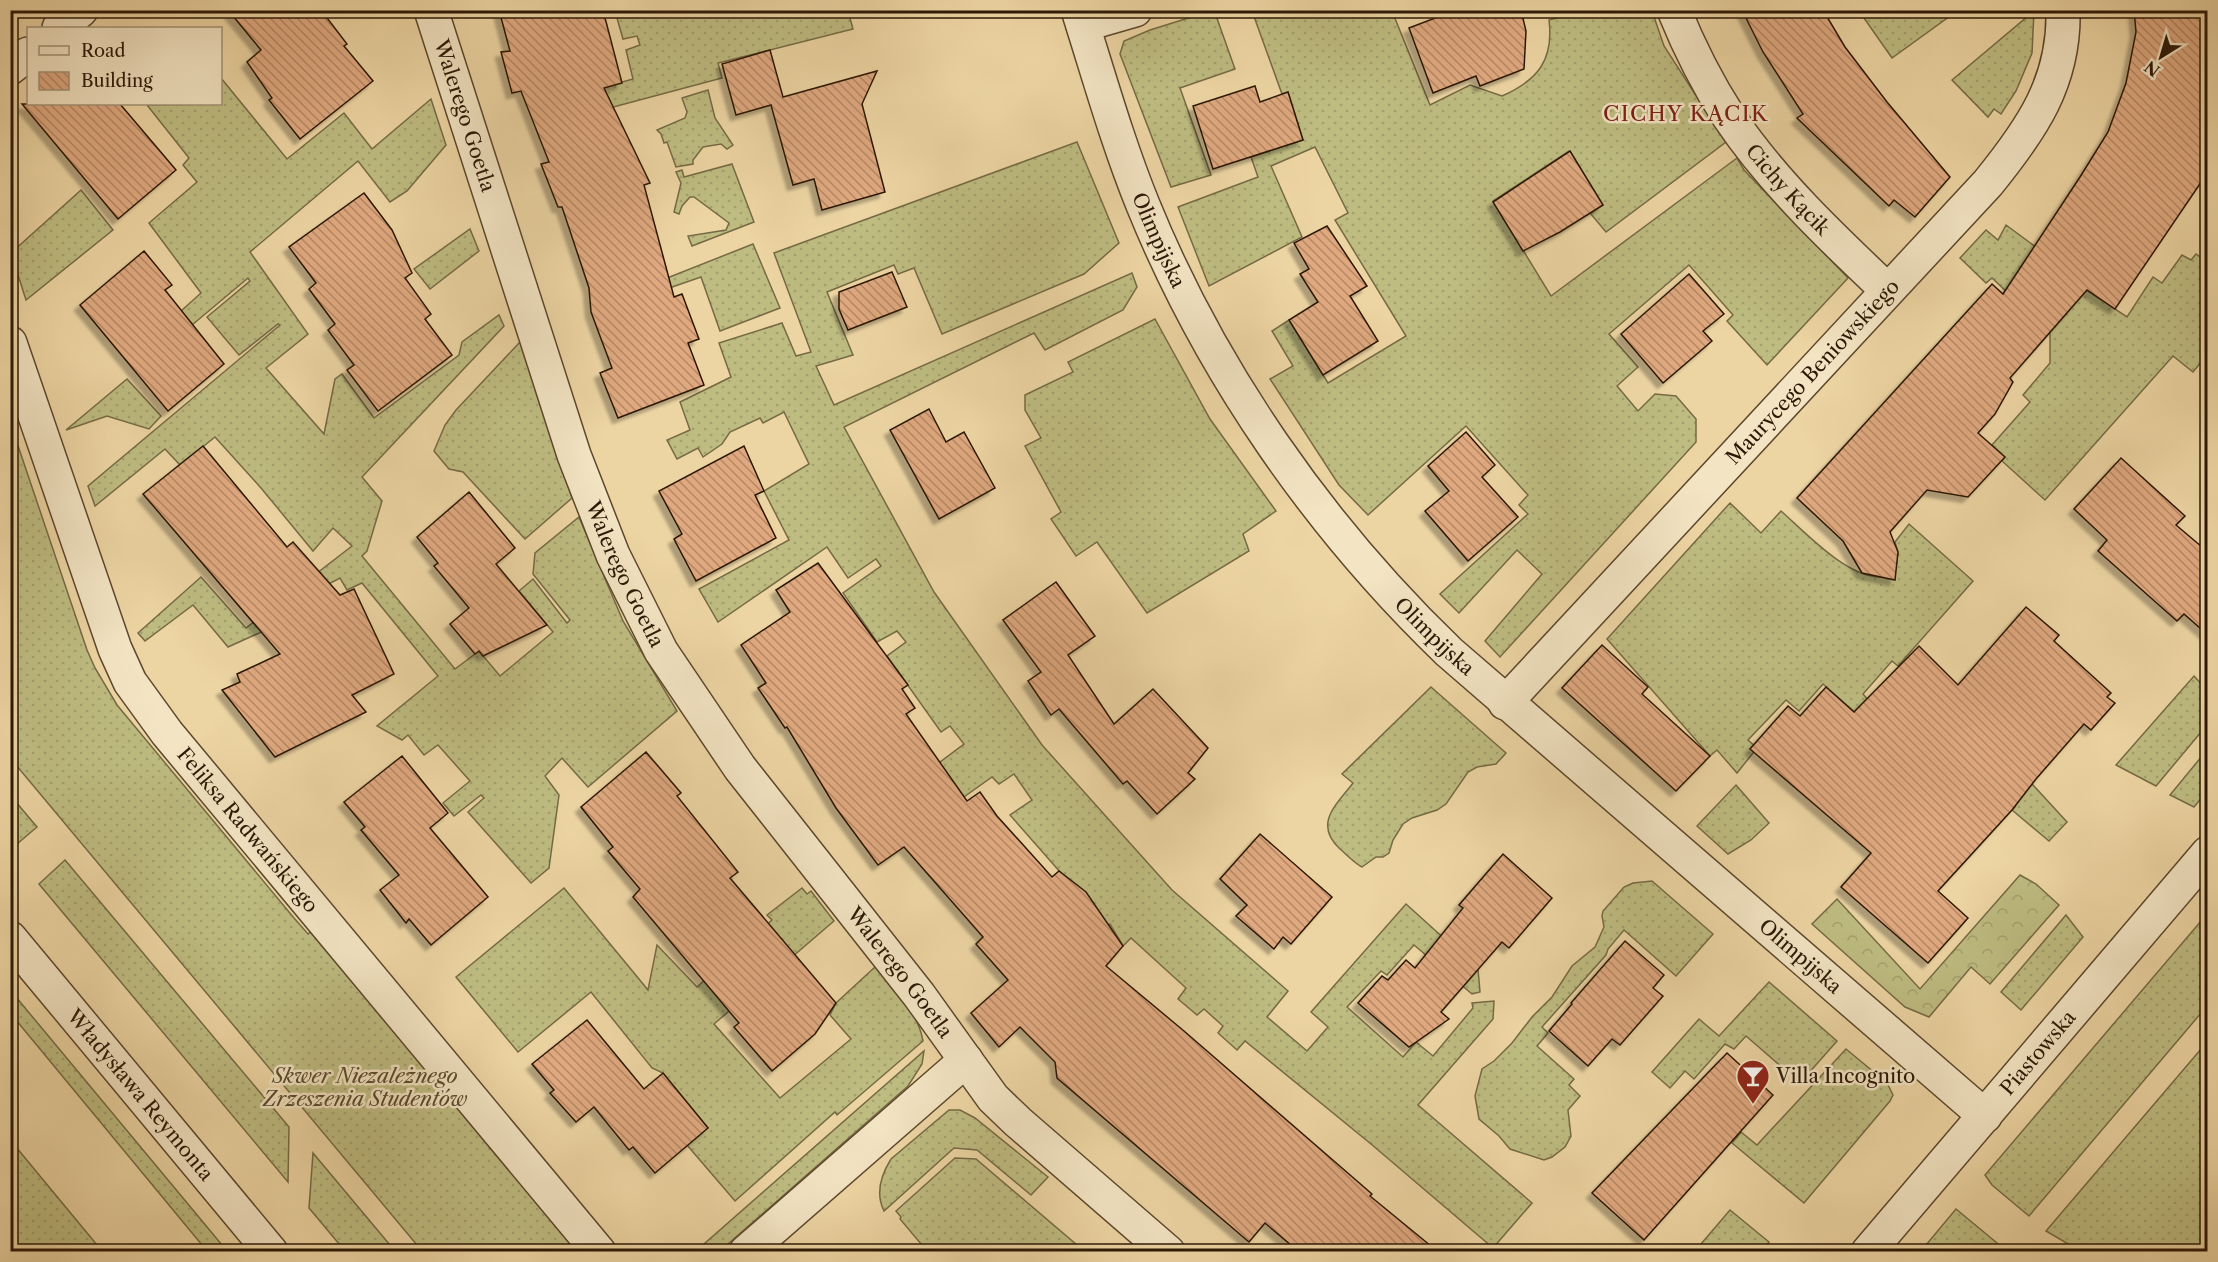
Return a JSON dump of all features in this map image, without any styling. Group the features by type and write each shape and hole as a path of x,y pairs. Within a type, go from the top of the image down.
{"street":[{"path":"60,27 81,10"},
{"name":"Walerego Goetla","path":"431,10 574,455 613,555 645,622 699,709 740,768 919,995 993,1098 1168,1251"},
{"path":"1081,18 1135,10"},
{"name":"Cichy Kącik","path":"1674,10 1691,49 1713,90 1752,149 1802,205 1887,290"},
{"name":"Maurycego Beniowskiego","path":"1505,703 1988,183 2032,125 2052,86 2061,44 2063,10"},
{"name":"Olimpijska","path":"1081,18 1124,158 1161,248 1198,320 1247,405 1323,513 1424,628 1505,703 1984,1116"},
{"path":"10,69 27,55"},
{"name":"Feliksa Radwańskiego","path":"10,343 112,641 130,682 167,733 599,1251"},
{"name":"Piastowska","path":"1868,1251 2208,853"},
{"name":"Władysława Reymonta","path":"10,938 271,1251"},
{"path":"746,1251 966,1060"}],"green space":[{"path":"1214,10 1235,69 1180,88 1211,175 1171,187 1120,54 1124,41 1150,30"},
{"path":"615,11 848,11 853,29 718,63 722,78 591,113 536,106 633,79 626,50 640,45 637,36 623,39"},
{"path":"1252,11 1392,11 1430,105 1470,85 1502,96 1525,83 1541,67 1546,57 1550,34 1549,20 1565,16 1563,11 1652,11 1664,46 1726,142 1606,232 1590,213 1603,205 1569,151 1493,201 1551,296 1737,158 1744,170 1848,278 1767,365 1727,321 1733,315 1689,265 1609,334 1638,367 1617,386 1638,411 1655,394 1676,396 1696,419 1696,442 1500,657 1485,641 1542,574 1517,550 1459,613 1440,594 1528,514 1519,505 1528,495 1466,426 1368,515 1339,485 1270,379 1293,366 1272,331 1289,320 1328,383 1406,336 1335,220 1348,213 1315,147 1271,166 1302,237 1209,286 1178,207 1258,177 1251,157 1303,140 1288,92 1282,94"},
{"path":"1859,11 1935,11 1937,14 1944,11 1957,11 1892,58"},
{"path":"2034,11 2032,53 2016,91 2001,114 1994,109 1988,117 1952,80"},
{"path":"222,79 287,159 344,113 372,149 431,99 446,145 407,191 390,202 358,161 250,252 308,334 266,368 324,434 335,379 342,374 374,418 459,355 462,342 499,315 504,326 362,477 382,501 367,551 362,556 455,669 479,651 500,676 553,632 519,591 533,579 567,623 570,620 533,574 535,553 579,517 623,621 677,711 588,787 562,758 545,776 559,795 549,868 531,883 468,812 484,798 481,795 454,816 443,803 470,781 438,745 424,755 408,735 402,740 377,726 438,676 362,583 347,590 340,578 319,589 306,612 228,647 193,605 145,641 138,633 201,577 246,628 352,546 333,528 313,551 215,437 180,465 165,449 95,506 88,486 280,325 278,324 239,355 207,317 250,281 248,278 192,325 181,311 201,293 149,223 197,182 183,165 189,158 147,105 222,105"},
{"path":"708,90 715,118 733,145 727,149 721,144 703,147 693,160 693,164 676,167 667,142 664,143 657,130 685,118 687,112 682,98"},
{"path":"1077,142 1119,243 1084,274 942,334 914,268 898,274 894,265 827,292 853,355 816,366 834,405 1132,273 1137,287 1123,310 1045,350 1034,333 844,427 934,592 1042,745 1172,890 1288,991 1267,1017 1307,1051 1328,1027 1311,1012 1406,904 1478,969 1480,992 1472,994 1414,945 1387,975 1381,971 1347,1007 1403,1057 1416,1042 1433,1056 1473,1008 1472,1003 1494,1001 1493,1019 1418,1105 1532,1203 1493,1248 1245,1041 1237,1050 1218,1033 1223,1026 1204,1009 1197,1015 1178,999 1186,988 1131,938 1123,946 1110,924 1104,928 1061,873 1010,815 1032,800 1014,774 999,784 992,777 961,799 936,765 964,744 950,726 941,732 887,656 906,642 897,631 877,642 843,593 881,566 876,559 848,578 827,547 718,622 699,589 789,540 764,491 809,464 784,412 763,423 760,418 730,432 722,444 703,457 698,448 677,459 667,440 690,430 680,402 731,377 719,343 782,323 796,356 811,352 774,253"},
{"path":"732,164 754,222 692,246 688,236 726,230 729,223 694,197 690,197 682,206 679,214 674,212 681,183 676,172 682,170 684,177"},
{"path":"81,190 113,230 26,300 11,253"},
{"path":"2006,225 2059,264 2056,270 2127,317 2153,277 2162,283 2182,255 2191,260 2196,254 2207,260 2207,355 2193,372 2173,356 2045,500 2002,461 2005,457 1992,445 2030,402 2023,395 2050,363 2050,333 1992,278 1986,283 1960,258 1986,230 1998,240"},
{"path":"470,229 479,251 430,289 414,269"},
{"path":"753,244 780,308 720,331 701,277 646,296 642,288"},
{"path":"1155,319 1210,419 1276,511 1243,534 1249,551 1147,613 1097,542 1076,556 1051,519 1061,512 1025,446 1041,438 1025,410 1025,395 1073,372 1068,362"},
{"path":"520,342 572,498 525,539 463,472 449,469 434,451 445,425 456,410"},
{"path":"127,379 161,416 149,429 107,416 66,430"},
{"name":"Skwer Niezależnego Zrzeszenia Studentów","path":"10,422 87,650 117,705 308,934 314,929 582,1251 422,1251 11,759"},
{"path":"1730,503 1761,533 1781,511 1841,562 1854,570 1881,577 1896,568 1898,552 1895,542 1909,524 1973,581 1898,666 1892,661 1863,694 1869,701 1857,714 1823,684 1799,711 1786,700 1748,740 1757,748 1737,773 1717,750 1710,756 1607,639"},
{"path":"2194,676 2207,690 2207,725 2156,786 2116,765"},
{"path":"1431,687 1506,753 1496,764 1477,767 1468,772 1446,804 1403,824 1393,840 1389,853 1383,857 1376,857 1362,867 1340,849 1328,831 1330,815 1334,807 1353,783 1342,774"},
{"path":"2207,750 2207,791 2194,807 2170,795"},
{"path":"2022,773 2067,822 2049,841 2012,810 2015,807"},
{"path":"1736,785 1769,823 1751,840 1728,854 1697,826"},
{"path":"10,795 37,827 11,849 10,849"},
{"path":"65,860 289,1127 288,1182 39,884"},
{"path":"2020,875 2036,884 2059,905 1990,984 1971,967 1929,1017 1905,1007 1812,924 1837,899 1920,989"},
{"path":"1652,881 1713,934 1676,976 1624,930 1608,949 1606,955 1542,1027 1548,1033 1537,1046 1574,1079 1569,1085 1580,1096 1568,1110 1571,1136 1565,1147 1544,1160 1510,1149 1479,1119 1475,1096 1482,1069 1494,1061 1512,1043 1532,1017 1552,997 1572,966 1595,947 1604,927 1603,911 1624,887 1633,883"},
{"path":"564,888 648,990 657,945 697,987 772,920 767,915 802,888 807,894 811,891 834,921 714,1024 780,1098 851,1039 830,1015 836,1003 876,966 911,1010 923,1041 837,1115 835,1112 735,1201 687,1145 708,1128 663,1073 652,1068 591,992 518,1052 456,977"},
{"path":"2207,914 2207,1006 2029,1216 1992,1185 1985,1175"},
{"path":"2066,915 2083,937 2021,1010 2001,992"},
{"path":"1769,982 1837,1041 1800,1083 1746,1036 1734,1049 1725,1044 1694,1079 1685,1071 1670,1088 1652,1072 1699,1019 1719,1036"},
{"path":"11,991 227,1251 207,1251 11,1014"},
{"path":"2207,1042 2207,1251 2080,1251 2046,1231"},
{"path":"1846,1049 1887,1083 1893,1095 1804,1203 1732,1143 1741,1132 1757,1145"},
{"path":"924,1051 922,1064 908,1086 720,1251 696,1251"},
{"path":"949,1110 960,1110 975,1118 1048,1177 1031,1195 977,1150 954,1148 884,1211 880,1198 880,1184 891,1159"},
{"path":"11,1141 102,1251 11,1251"},
{"path":"313,1153 395,1251 345,1251 309,1208"},
{"path":"955,1158 976,1159 1084,1251 927,1251 896,1211"},
{"path":"1956,1209 2003,1248 2000,1251 1921,1251"},
{"path":"1730,1210 1769,1242 1761,1251 1695,1251"}],"building":[{"path":"228,10 321,10 347,44 344,46 373,81 300,139 269,100 272,98 247,62 261,50"},
{"path":"499,10 603,10 622,83 604,88 650,183 644,185 674,297 682,294 699,339 688,343 704,385 618,418 600,373 612,368 591,312 589,288 562,207 558,207 541,164 549,162 521,91 512,93 501,52 510,51"},
{"path":"1456,10 1521,10 1526,31 1524,69 1480,86 1476,76 1433,93 1409,28"},
{"path":"1742,10 1823,10 1845,47 1887,102 1950,177 1915,217 1894,200 1889,206 1797,118 1803,114 1763,52"},
{"path":"2134,10 2208,10 2208,172 2115,309 2087,290 2010,378 2013,382 1995,414 1978,433 2005,457 1968,497 1927,490 1890,532 1898,552 1895,580 1862,573 1843,541 1797,498 1992,284 2003,294 2108,132 2126,83 2136,32"},
{"path":"770,50 783,97 877,71 862,104 885,192 822,210 814,179 793,185 771,105 736,115 722,64"},
{"path":"1255,86 1260,102 1288,92 1303,140 1213,169 1193,106"},
{"path":"22,104 121,105 176,170 118,219"},
{"path":"1570,151 1603,205 1560,232 1523,251 1493,202"},
{"path":"364,193 392,230 412,273 405,278 431,314 425,319 452,355 378,411 347,370 354,365 328,330 335,324 309,289 316,283 289,247"},
{"path":"1327,226 1367,286 1350,296 1378,341 1323,375 1289,320 1318,302 1300,274 1309,269 1294,243"},
{"path":"144,251 172,285 165,290 224,364 168,411 80,305"},
{"path":"892,272 907,307 848,330 839,309 839,292"},
{"path":"1689,274 1724,314 1703,331 1712,341 1663,383 1621,334"},
{"path":"929,409 946,442 964,432 995,488 939,519 890,430"},
{"path":"1466,432 1495,465 1482,477 1518,517 1468,561 1425,511 1449,491 1428,466"},
{"path":"203,446 287,547 293,542 340,595 354,589 394,674 352,695 366,712 275,757 222,690 240,682 237,674 280,654 143,494"},
{"path":"744,446 764,491 755,495 776,538 696,581 674,539 682,534 659,491"},
{"path":"2121,458 2185,516 2176,525 2208,552 2208,635 2184,614 2177,621 2098,551 2107,540 2074,509"},
{"path":"469,492 515,548 496,564 547,625 483,656 479,651 475,654 450,624 469,608 434,566 438,563 417,537"},
{"path":"818,563 908,685 902,689 915,708 906,714 967,801 980,792 997,816 1052,877 1059,871 1086,892 1123,946 1106,966 1372,1194 1370,1196 1437,1251 1298,1251 1265,1223 1249,1242 1057,1078 1055,1062 1020,1027 999,1047 971,1013 1008,980 976,944 983,937 904,847 878,865 836,808 787,727 785,728 758,688 766,683 741,645 790,612 776,590"},
{"path":"1056,582 1095,636 1068,655 1114,724 1153,689 1208,748 1188,773 1195,779 1157,814 1127,781 1123,784 1059,709 1051,715 1028,681 1041,672 1003,620"},
{"path":"2026,607 2059,635 2054,641 2111,693 2107,697 2115,703 2091,730 2084,724 2012,810 1938,891 1968,918 1928,963 1841,887 1871,853 1750,749 1788,706 1800,716 1826,687 1854,712 1919,646 1958,685"},
{"path":"1602,645 1648,687 1642,694 1710,756 1676,791 1562,688"},
{"path":"646,752 681,793 677,796 738,872 730,878 836,1003 815,1034 772,1071 734,1027 739,1023 633,897 640,889 608,851 613,847 581,807"},
{"path":"402,756 448,813 430,828 488,897 431,945 409,919 406,923 380,890 399,875 361,830 365,827 344,802"},
{"path":"1260,834 1332,897 1291,944 1283,937 1274,949 1236,916 1247,905 1220,879"},
{"path":"1503,854 1552,898 1509,948 1502,942 1441,1012 1449,1019 1409,1047 1358,1003 1382,976 1388,980 1406,960 1415,968 1463,908 1459,905"},
{"path":"1625,941 1664,975 1653,988 1663,996 1620,1045 1612,1039 1588,1066 1549,1031"},
{"path":"587,1020 644,1089 663,1073 708,1128 655,1173 633,1147 629,1150 594,1107 576,1122 550,1093 554,1090 532,1064"},
{"path":"1727,1053 1773,1095 1644,1240 1592,1193"}],"place":[{"name":"Villa Incognito","path":"1753,1105"}],"district":[{"name":"CICHY KĄCIK","path":"1686,113"}]}
